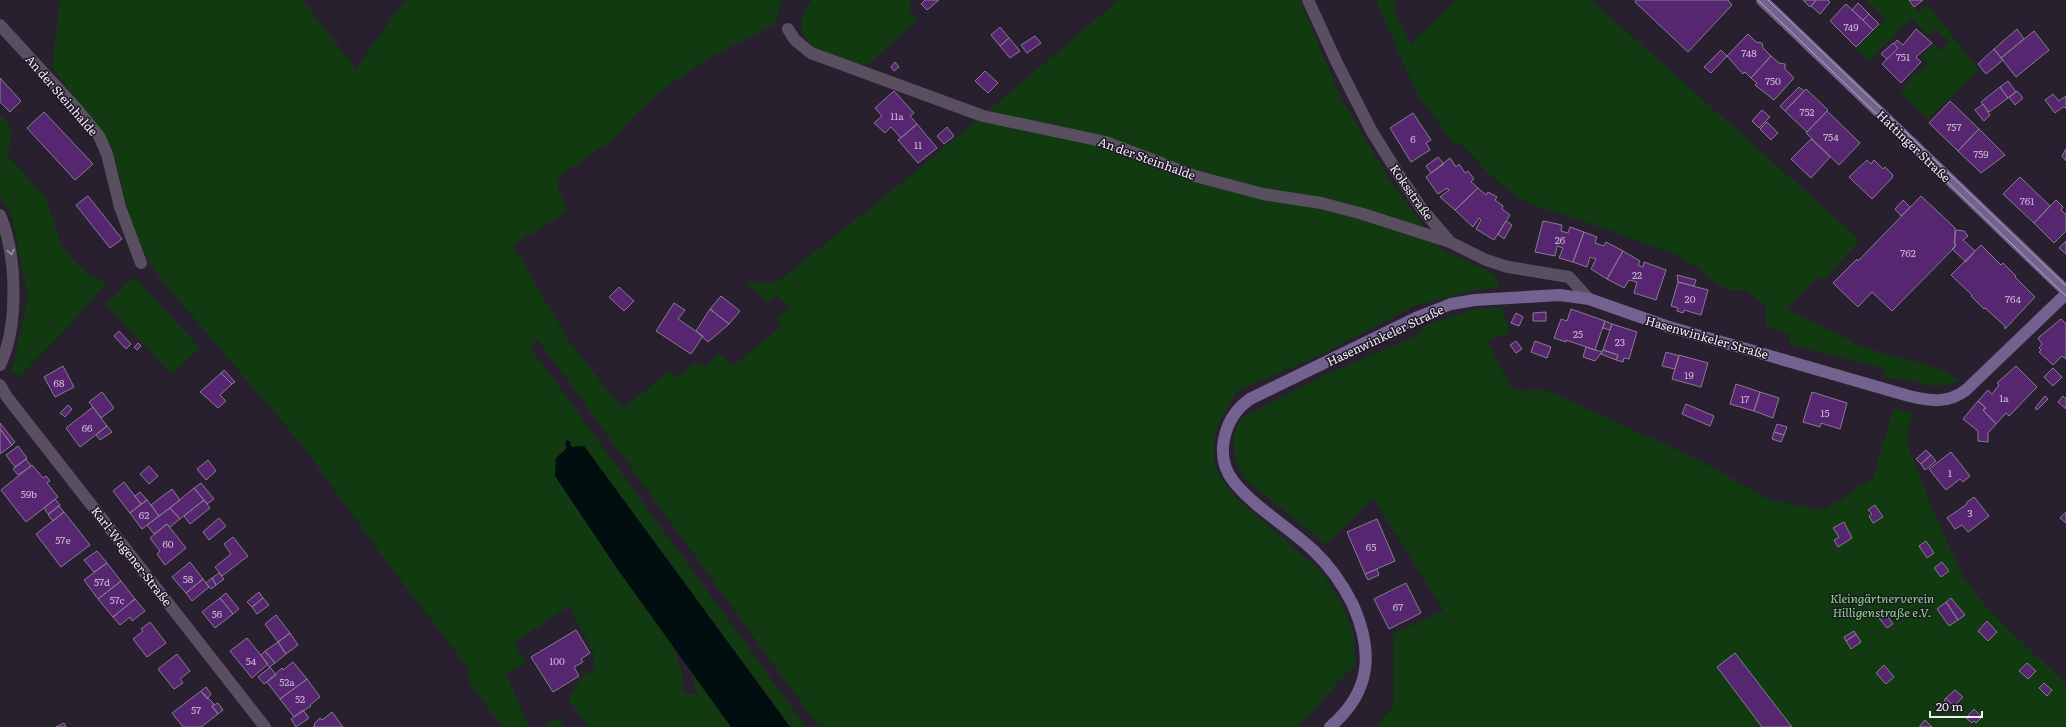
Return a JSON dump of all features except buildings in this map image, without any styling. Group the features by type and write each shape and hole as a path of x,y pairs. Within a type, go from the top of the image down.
{"street":[{"name":"Koksstraße","path":"1308,0 1336,63 1371,130 1409,190 1450,242 1486,260 1508,267 1569,277 1589,299"},
{"name":"Hattinger Straße","path":"1762,0 2066,293"},
{"name":"An der Steinhalde","path":"0,25 50,78 99,136 107,154 120,207 141,263"},
{"name":"An der Steinhalde","path":"788,29 795,40 811,53 983,116 1106,142 1195,176 1262,194 1321,203 1363,214 1450,242"},
{"path":"0,215 7,232 12,259 12,329 5,354 0,365"},
{"name":"Hasenwinkeler Straße","path":"1330,727 1346,711 1361,686 1366,656 1363,630 1349,598 1324,560 1302,540 1257,504 1233,481 1227,467 1223,447 1225,434 1230,420 1242,405 1250,400 1418,317 1451,304 1475,300 1560,295 1589,299 1674,328 1909,396 1937,401 1953,398 1966,390 2066,293"},
{"name":"Karl-Wagener-Straße","path":"0,385 7,397 265,727"}],"green space":[{"path":"60,0 303,0 356,69 405,0 782,0 775,24 708,58 655,96 629,121 616,137 561,175 556,183 568,211 513,245 570,343 623,409 670,370 676,378 697,363 705,367 719,354 733,366 781,327 776,319 789,308 777,294 768,303 745,281 760,283 777,282 913,174 1119,0 1300,0 1341,98 1389,179 1442,250 1485,269 1497,277 1498,287 1477,290 1414,306 1320,355 1237,391 1219,422 1214,441 1215,467 1231,493 1323,573 1343,606 1353,632 1356,665 1340,680 1297,727 819,727 538,339 530,347 806,727 791,727 584,446 616,567 673,646 682,673 685,693 697,695 692,672 731,727 589,727 568,699 582,677 595,669 594,654 569,606 514,643 526,664 506,674 529,727 502,727 466,677 470,670 389,565 303,446 160,278 147,258 133,228 111,146 52,67"},
{"path":"812,0 909,0 911,13 917,20 863,69 820,50 810,43 803,34 801,25 803,13"},
{"path":"1376,0 1397,0 1392,5 1411,44 1456,0 1591,0 1860,240 1824,280 1818,276 1787,309 1852,341 1852,344 1940,369 1960,381 1936,386 1884,376 1885,369 1789,344 1790,335 1766,327 1767,306 1746,290 1727,290 1679,256 1598,226 1530,204 1508,190 1486,171 1463,145 1454,144 1416,92"},
{"path":"1867,0 1908,0 1918,12 1928,5 1979,70 1928,119 1901,93 1905,88 1904,86 1916,72 1918,74 1928,64 1922,57 1933,45 1940,51 1949,42 1935,29 1928,35 1911,18 1869,61 1856,49 1885,19"},
{"path":"0,114 12,128 8,156 46,198 63,249 87,274 106,283 66,329 19,377 12,370 28,297 11,213 0,197"},
{"path":"134,277 200,348 171,374 106,304"},
{"name":"Kleingärtnerverein Hilligenstraße e.V.","path":"1503,307 1509,334 1487,340 1511,387 1523,391 1546,390 1699,460 1768,499 1824,511 1873,478 1893,409 1913,413 1908,431 1908,446 1936,518 1961,572 1977,596 1999,620 2066,684 2066,727 1379,727 1378,725 1393,706 1393,634 1444,611 1373,498 1326,544 1246,480 1235,458 1233,436 1241,418 1327,374 1416,336 1425,325 1477,309"},
{"path":"556,717 564,727 544,727"}],"shaded area":[{"path":"584,446 790,727 731,727 616,567 555,476 556,458 568,447"}],"waterway":[{"path":"568,443 570,454"}],"tram line":[{"path":"1758,0 2066,296"},
{"path":"1768,0 2066,286"}]}
